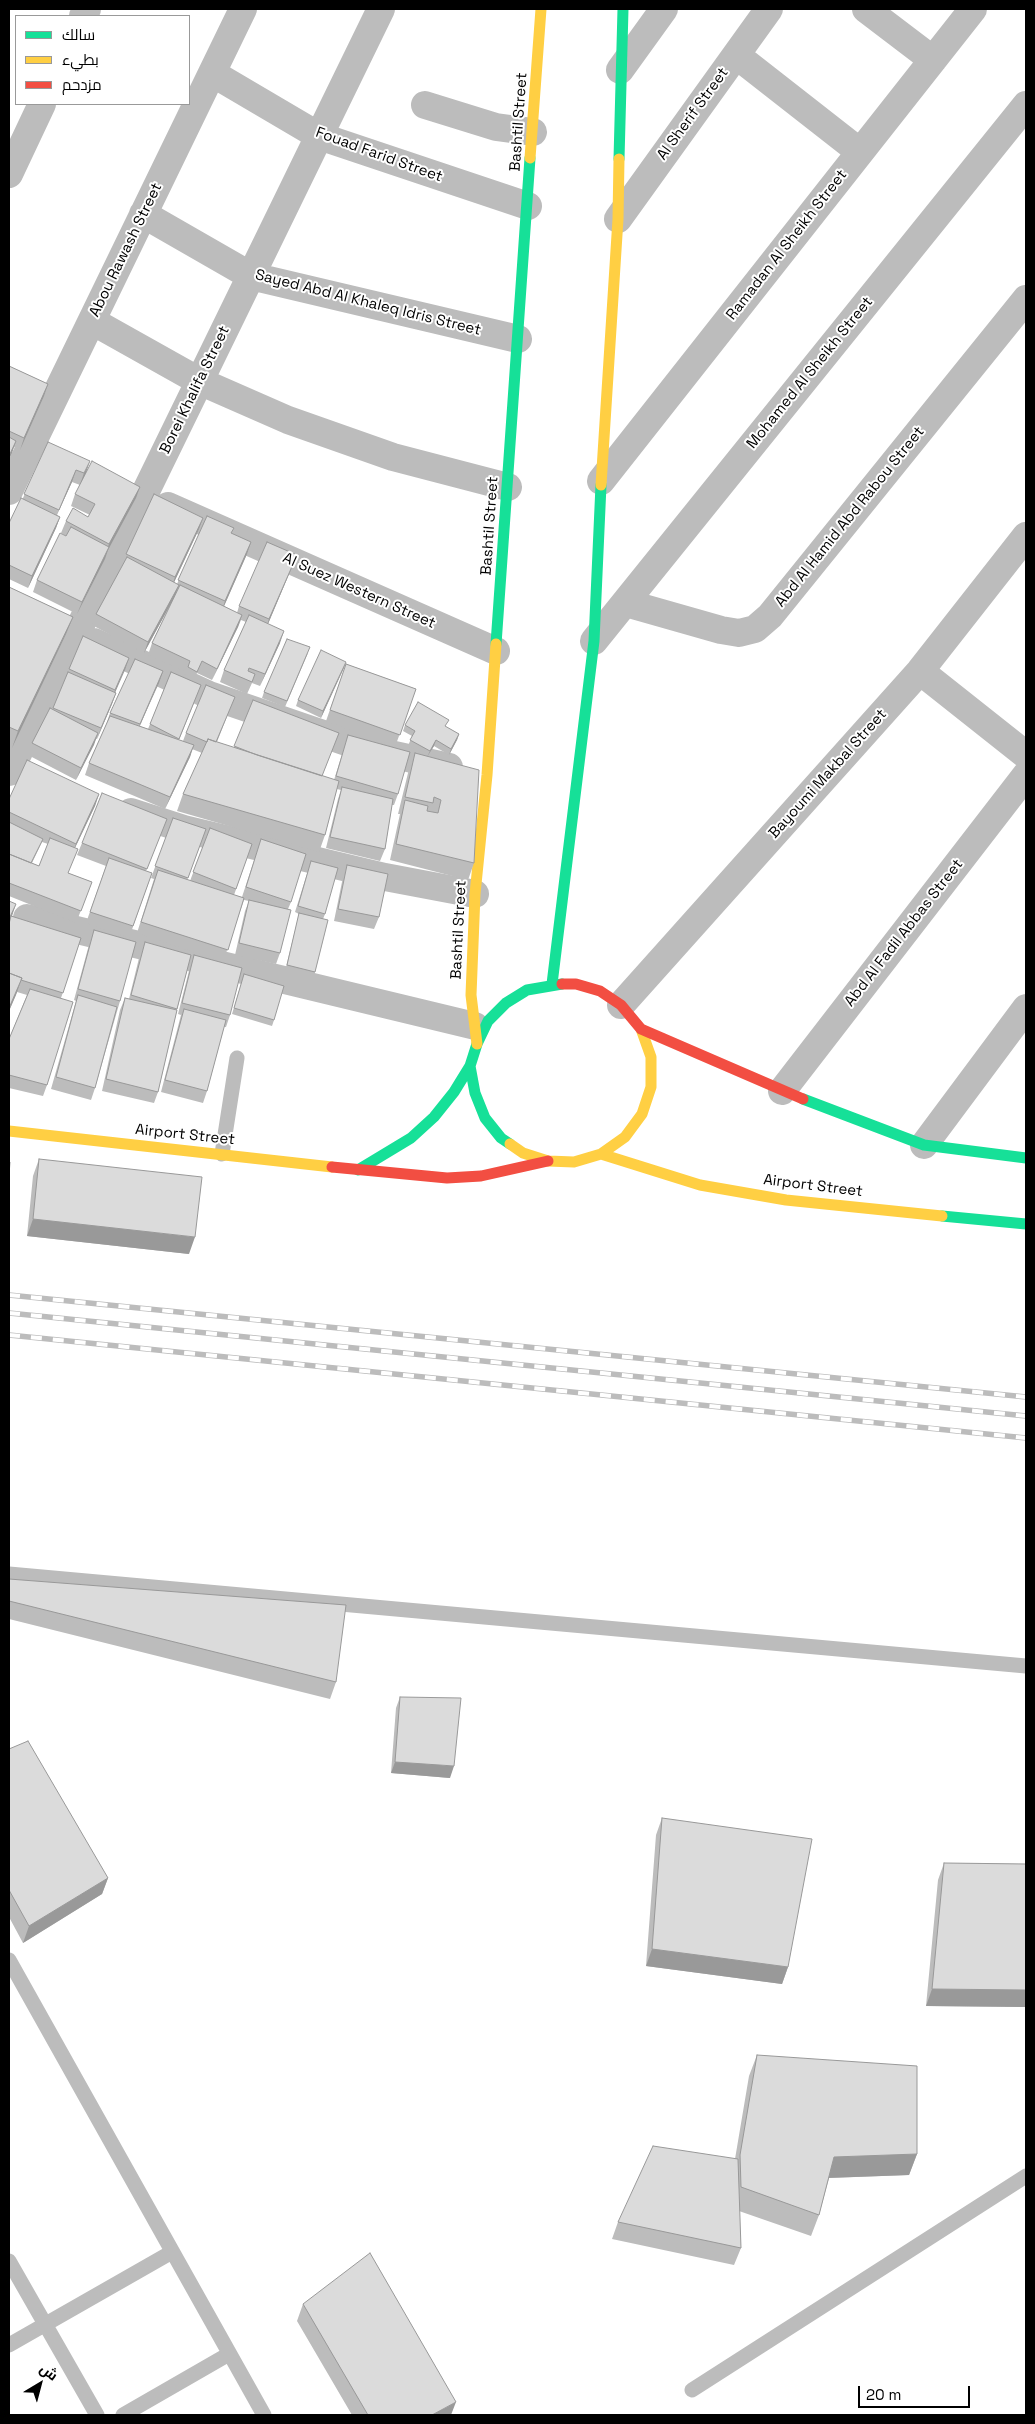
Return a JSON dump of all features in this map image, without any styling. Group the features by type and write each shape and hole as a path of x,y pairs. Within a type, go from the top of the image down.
{"street":[{"name":"Abou Rawash Street","path":"9,491 243,9"},
{"name":"Borei Khalifa Street","path":"11,763 144,496 381,9"},
{"name":"Bashtil Street","path":"476,1035 471,995 475,894 487,775 541,9"},
{"path":"552,984 594,641 601,481 618,218 620,70 623,9"},
{"path":"620,70 664,9"},
{"name":"Al Sherif Street","path":"618,218 769,9"},
{"path":"866,9 933,60"},
{"name":"Ramadan Al Sheikh Street","path":"601,481 973,9"},
{"path":"736,54 860,152"},
{"name":"Fouad Farid Street","path":"212,73 319,136 528,206"},
{"path":"9,174 42,105"},
{"name":"Mohamed Al Sheikh Street","path":"594,641 1026,105"},
{"path":"424,106 496,127 533,132"},
{"name":"Sayed Abd Al Khaleq Idris Street","path":"143,214 251,276 518,339"},
{"name":"Abd Al Hamid Abd Rabou Street","path":"626,603 721,630 739,632 755,629 770,616 1026,299"},
{"path":"92,321 199,381 288,420 393,457 508,488"},
{"path":"33,440 59,452"},
{"name":"Al Suez Western Street","path":"118,483 496,651"},
{"name":"Bayoumi Makbal Street","path":"621,1005 920,671 1026,536"},
{"path":"51,621 209,694 367,749 487,775"},
{"path":"920,671 1026,755"},
{"path":"11,763 41,774"},
{"name":"Abd Al Fadil Abbas Street","path":"782,1091 1026,775"},
{"path":"112,806 193,831 385,877 475,894"},
{"path":"27,918 476,1035"},
{"path":"358,1170 386,1156 417,1133 434,1117 454,1092 470,1066 476,1035 506,1003 527,990 552,984 576,984 600,992 621,1005 641,1029 651,1057 651,1086 642,1114 625,1138 601,1154 574,1162 548,1161 523,1153 501,1138 485,1118 475,1093 470,1066"},
{"path":"924,1145 1026,1008"},
{"path":"641,1029 782,1091 924,1145 1026,1158"},
{"name":"Airport Street","path":"9,1131 358,1170 447,1178 481,1176 548,1161"},
{"name":"Airport Street","path":"601,1154 700,1184 786,1200 1026,1224"}],"lane":[{"path":"222,1154 237,1058"},
{"path":"9,1574 1026,1666"},
{"path":"9,1960 264,2415"},
{"path":"692,2390 1026,2176"},
{"path":"9,2346 172,2252"},
{"path":"9,2261 97,2415"},
{"path":"123,2415 229,2354"}],"building":[{"path":"9,366 48,384 24,438 9,431"},
{"path":"9,437 16,441 9,456"},
{"path":"48,442 90,461 84,473 76,470 59,510 24,494"},
{"path":"92,461 140,487 109,544 66,521 73,508 88,517 95,504 75,494"},
{"path":"154,494 203,518 175,577 126,554"},
{"path":"21,498 60,517 32,576 9,565 9,523"},
{"path":"207,516 234,528 231,533 251,542 225,601 178,580"},
{"path":"71,527 109,547 82,602 37,580 60,533 66,536"},
{"path":"267,542 297,555 269,619 239,606"},
{"path":"127,557 179,585 148,642 96,614"},
{"path":"180,585 242,615 217,669 202,661 197,672 188,667 190,661 152,643"},
{"path":"9,587 73,617 18,731 9,727"},
{"path":"249,615 284,631 265,674 249,668 248,671 255,674 252,682 224,670"},
{"path":"83,636 129,658 115,690 69,669"},
{"path":"287,639 310,647 287,701 264,692"},
{"path":"321,650 346,662 323,711 298,700"},
{"path":"135,659 163,671 140,724 110,713"},
{"path":"346,664 416,689 400,735 330,710"},
{"path":"68,672 116,693 101,728 53,708"},
{"path":"171,672 201,685 179,739 150,724"},
{"path":"206,685 235,697 216,742 208,739 207,742 186,733"},
{"path":"253,700 339,733 322,776 234,746"},
{"path":"418,702 449,720 445,726 459,734 451,749 436,740 430,751 410,740 415,731 405,725"},
{"path":"50,708 98,733 81,768 32,743"},
{"path":"110,716 194,745 170,797 89,763"},
{"path":"348,735 410,752 398,794 336,776"},
{"path":"208,739 339,781 325,835 183,794"},
{"path":"415,753 479,770 474,863 396,844 405,800 428,806 427,811 438,813 441,800 434,797 433,803 405,797"},
{"path":"27,760 99,794 76,844 9,812 9,799"},
{"path":"342,787 393,799 385,849 330,837"},
{"path":"102,793 167,819 147,869 82,843"},
{"path":"173,818 206,829 188,878 155,866"},
{"path":"9,822 43,839 31,863 9,854"},
{"path":"210,828 252,844 236,889 193,872"},
{"path":"50,838 78,849 68,873 92,882 81,911 9,883 9,854 39,866"},
{"path":"261,839 306,854 291,902 246,887"},
{"path":"109,858 152,873 133,926 90,912"},
{"path":"311,861 338,868 325,914 298,906"},
{"path":"347,865 388,874 379,917 338,909"},
{"path":"158,870 244,898 228,950 141,922"},
{"path":"249,900 291,910 280,953 239,943"},
{"path":"9,901 16,904 9,919"},
{"path":"299,913 328,920 315,972 287,965"},
{"path":"11,916 81,938 63,993 21,980 22,978 9,973 9,924"},
{"path":"94,930 136,942 120,1001 78,989"},
{"path":"145,942 191,955 177,1009 131,995"},
{"path":"194,955 242,968 230,1015 182,1003"},
{"path":"9,973 22,978 9,1008"},
{"path":"244,974 284,986 274,1020 234,1008"},
{"path":"30,989 73,1002 47,1085 9,1075 9,1039"},
{"path":"78,995 117,1007 95,1088 56,1077"},
{"path":"125,998 177,1010 158,1092 106,1079"},
{"path":"184,1009 226,1020 207,1091 165,1080"},
{"path":"39,1159 202,1177 195,1237 33,1219"},
{"path":"9,1579 346,1605 336,1682 9,1601"},
{"path":"400,1697 461,1698 454,1766 395,1762"},
{"path":"28,1741 108,1878 29,1926 9,1890 9,1749"},
{"path":"662,1818 812,1839 788,1967 652,1949"},
{"path":"944,1863 1026,1864 1026,1990 932,1989"},
{"path":"757,2055 917,2066 917,2154 834,2157 819,2215 741,2187 740,2155"},
{"path":"653,2146 738,2159 741,2248 618,2222"},
{"path":"370,2253 456,2402 432,2415 368,2415 303,2304"}],"railway":[{"path":"9,1295 1026,1397"},
{"path":"9,1313 1026,1416"},
{"path":"9,1335 1026,1438"}],"traffic: fast":[{"path":"619,159 623,9"},
{"path":"496,644 530,158"},
{"path":"552,984 594,641 601,485"},
{"path":"510,1144 501,1138 485,1118 475,1093 470,1066 477,1044 488,1021 506,1003 527,990 562,984"},
{"path":"358,1170 411,1138 434,1117 454,1092 470,1066"},
{"path":"803,1099 924,1145 1026,1158"},
{"path":"942,1216 1026,1224"}],"traffic: slow":[{"path":"530,158 541,9"},
{"path":"601,485 618,219 619,159"},
{"path":"477,1044 471,995 475,894 487,775 496,644"},
{"path":"510,1144 523,1153 548,1161 574,1162 601,1154 625,1137 642,1114 651,1087 651,1057 641,1029"},
{"path":"9,1131 332,1167"},
{"path":"601,1154 700,1185 786,1200 942,1216"}],"traffic: jam":[{"path":"562,984 576,984 600,991 621,1005 641,1029 803,1099"},
{"path":"332,1167 447,1178 481,1176 548,1161"}]}
